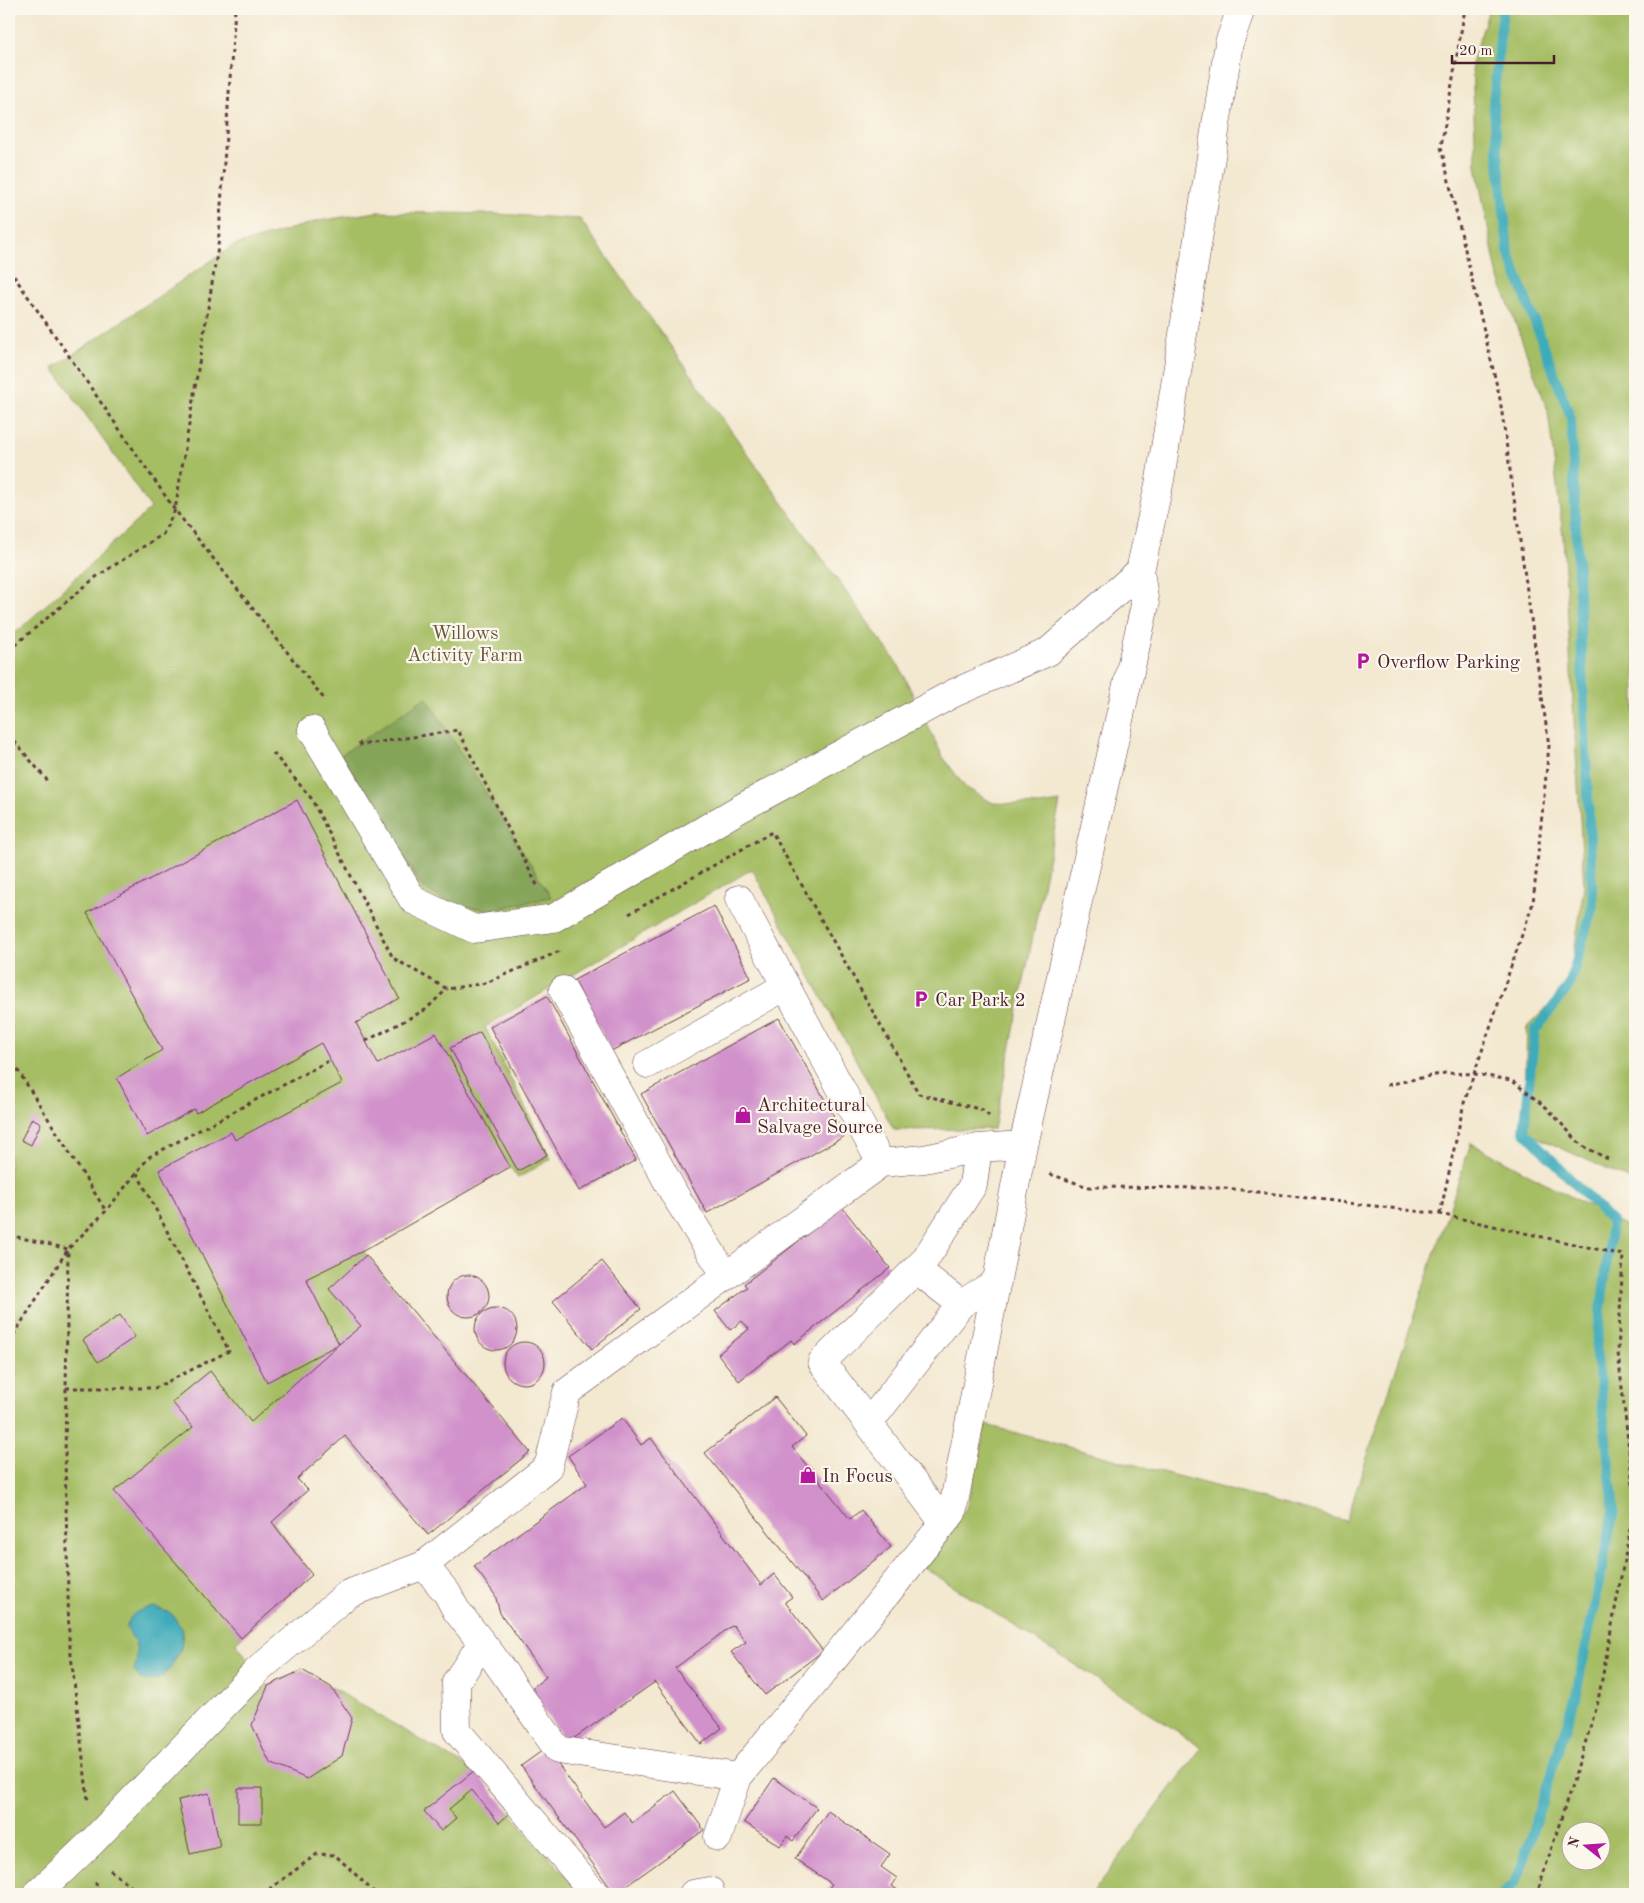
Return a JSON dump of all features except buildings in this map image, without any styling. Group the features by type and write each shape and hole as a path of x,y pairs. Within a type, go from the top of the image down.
{"lane":[{"path":"718,1837 738,1777 952,1513 1024,1145 1145,605 1140,570 1160,480 1229,43 1241,9"},
{"path":"312,730 413,900 474,929 554,918 741,808 954,693 1048,652 1140,570"},
{"path":"739,900 881,1163"},
{"path":"648,1064 786,986"},
{"path":"563,990 676,1197 726,1276"},
{"path":"37,1894 92,1842 258,1670 348,1594 424,1565 548,1467 567,1392 881,1163 924,1159 978,1148 1024,1145"},
{"path":"944,1523 822,1362 924,1261 972,1185 978,1148"},
{"path":"916,1269 961,1304"},
{"path":"869,1423 961,1304 997,1282"},
{"path":"424,1565 447,1593 456,1610 482,1643 558,1750 738,1777"},
{"path":"482,1643 456,1682 457,1730 595,1894"}],"path":[{"path":"9,650 96,577 163,534 175,510 218,247 235,9"},
{"path":"1440,1214 1464,1103 1534,903 1549,746 1500,399 1442,147 1465,9"},
{"path":"9,269 175,510 329,705"},
{"path":"356,738 361,745 458,730 554,918"},
{"path":"9,735 46,780"},
{"path":"624,916 772,832 919,1094 983,1110 1024,1145 1040,1170 1088,1187 1225,1188 1440,1214 1623,1255 1618,1353 1634,1502 1597,1706 1537,1894"},
{"path":"366,1041 426,1010 447,989"},
{"path":"9,1056 14,1067 106,1211"},
{"path":"9,1342 68,1249 106,1211 149,1157 330,1060"},
{"path":"9,1064 14,1067"},
{"path":"1387,1085 1445,1073 1474,1074 1511,1080 1547,1108 1581,1145 1610,1160"},
{"path":"66,1388 154,1388 229,1351 136,1173"},
{"path":"9,1235 68,1249"},
{"path":"68,1249 65,1459 69,1638 97,1894"},
{"path":"92,1842 112,1873 140,1894"},
{"path":"263,1894 317,1854 335,1855 376,1894"}],"green space":[{"path":"1489,9 1635,9 1635,1182 1524,1131 1527,1027 1569,986 1584,886 1563,537 1548,411 1497,273 1476,166 1472,64"},
{"name":"Willows Activity Farm","path":"376,212 495,214 580,219 899,666 943,757 965,787 993,803 1040,805 1060,802 994,1129 894,1130 752,869 485,1027 551,1159 518,1178 510,1167 363,1251 530,1452 428,1535 344,1436 297,1479 308,1490 273,1522 312,1575 235,1643 258,1670 268,1686 302,1670 472,1770 582,1894 9,1894 9,639 151,508 53,368 233,246 318,221"},
{"path":"426,697 551,897 492,910 452,905 422,887 341,755"},
{"path":"1471,1143 1635,1231 1635,1894 1092,1894 1202,1747 920,1565 966,1508 986,1425 1346,1521"}],"water":[{"path":"154,1607 171,1613 183,1630 181,1648 170,1669 159,1679 150,1681 140,1679 134,1670 137,1653 133,1638 126,1628 136,1612"}],"waterway":[{"path":"1503,9 1493,103 1508,251 1571,418 1593,906 1569,986 1535,1031 1524,1131 1612,1222 1596,1349 1614,1510 1575,1699 1516,1882 1503,1894"}],"place":[{"name":"Overflow Parking","path":"1363,661"},
{"name":"Car Park 2","path":"921,999"},
{"name":"Architectural Salvage Source","path":"743,1115"},
{"name":"In Focus","path":"808,1475"}]}
